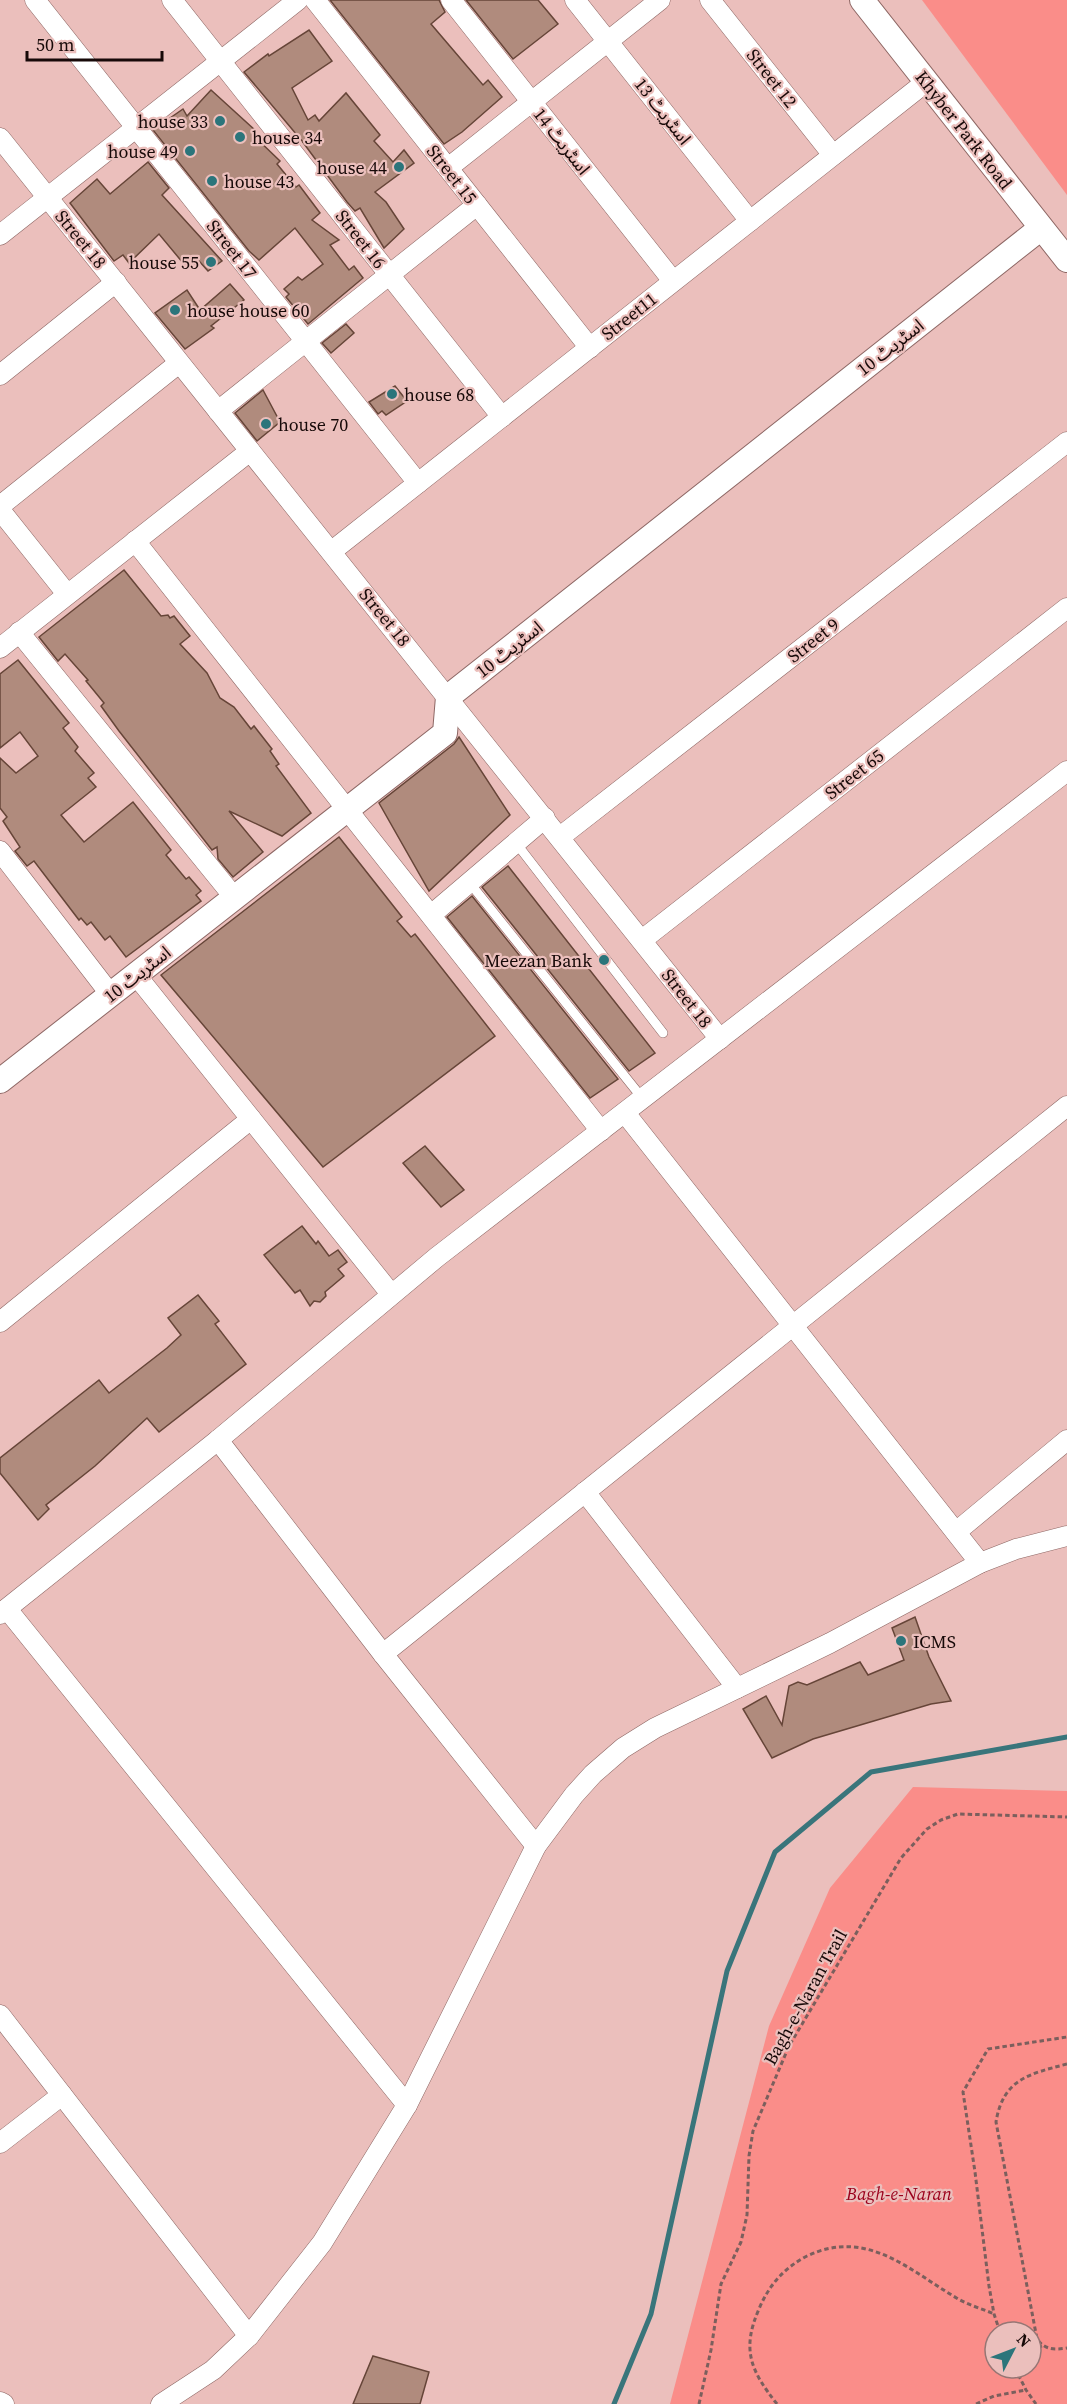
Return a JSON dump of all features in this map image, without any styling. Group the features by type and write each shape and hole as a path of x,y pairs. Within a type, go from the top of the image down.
{"street":[{"name":"Street 17","path":"35,0 417,483"},
{"name":"Street 16","path":"172,0 502,417"},
{"path":"0,235 298,0"},
{"name":"Street 15","path":"315,0 590,348"},
{"name":"اسٹریٹ 14","path":"451,0 673,281"},
{"name":"اسٹریٹ 13","path":"575,0 750,221"},
{"path":"448,168 660,0"},
{"name":"Street 12","path":"710,0 833,155"},
{"name":"Khyber Park Road","path":"862,0 1067,260"},
{"name":"Street11","path":"332,551 926,82"},
{"name":"Street 18","path":"0,138 720,1039"},
{"path":"218,411 477,206"},
{"name":"اسٹریٹ 10","path":"2,1076 136,975 445,733 448,697 1041,228"},
{"path":"0,375 116,282"},
{"path":"68,594 0,508 179,363"},
{"name":"Street 9","path":"560,837 1067,442"},
{"path":"0,648 250,451"},
{"path":"135,541 601,1131"},
{"name":"Street 65","path":"642,940 1067,609"},
{"path":"19,633 234,897"},
{"path":"407,2105 4,1612 218,1440 391,1294 1067,771"},
{"path":"431,915 544,818"},
{"path":"0,850 111,994"},
{"path":"136,975 391,1294"},
{"path":"383,1654 1067,1106"},
{"path":"625,1113 980,1563"},
{"path":"0,1322 251,1119"},
{"path":"218,1440 383,1654 536,1846"},
{"path":"956,1532 1067,1440"},
{"path":"585,1492 737,1688"},
{"path":"161,2404 213,2370 249,2336 322,2243 407,2105 536,1846 574,1795 593,1774 623,1748 655,1728 830,1643 980,1563 1016,1549 1067,1536"},
{"path":"0,2016 249,2336"},
{"path":"0,2143 62,2095"}],"lane":[{"path":"516,843 663,1033"},
{"path":"469,882 643,1099"}],"path":[{"name":"Bagh-e-Naran Trail","path":"699,2404 711,2350 721,2284 741,2242 747,2215 749,2156 753,2131 789,2046 901,1858 927,1829 958,1814 1067,1817"},
{"path":"996,2320 963,2092 988,2049 1067,2037"},
{"path":"1033,2320 996,2122 1002,2100 1011,2087 1024,2077 1067,2064"},
{"path":"777,2404 753,2370 750,2346 754,2320 766,2294 781,2274 798,2261 818,2251 836,2247 856,2247 882,2253 913,2268 962,2301 994,2314"},
{"path":"1043,2346 1051,2350 1067,2348"},
{"path":"1021,2380 1036,2404"},
{"path":"976,2404 994,2396 1026,2390"},
{"path":"770,2404 773,2399"}],"green space":[{"path":"922,0 1067,0 1067,195"},
{"name":"Bagh-e-Naran","path":"913,1787 1067,1791 1067,2404 670,2404 769,2026 830,1888"}],"building":[{"path":"330,0 439,0 445,12 431,24 483,85 488,80 502,97 462,132 444,144"},
{"path":"466,0 538,0 558,24 513,59"},
{"path":"309,30 332,61 292,88 308,120 315,115 319,121 346,93 380,135 374,141 393,162 404,150 414,163 375,192 386,202 404,229 384,248 360,208 355,211 347,202 302,141 244,72 268,54 269,56"},
{"path":"211,90 256,131 253,135 280,161 277,164 296,187 299,185 320,213 312,220 339,240 330,245 349,270 354,266 363,278 308,324 286,297 289,294 284,289 298,277 302,280 323,264 295,228 259,260 249,251 153,130 183,109 187,116"},
{"path":"148,162 169,188 162,195 222,261 208,271 199,261 188,269 159,234 129,263 123,255 114,261 70,203 97,179 110,194"},
{"path":"230,284 244,300 211,326 214,328 185,349 155,313 187,290 200,310"},
{"path":"346,324 354,333 331,353 322,343"},
{"name":"house 68","path":"395,386 407,401 386,415 382,411 378,414 369,402"},
{"path":"263,390 280,422 257,441 235,413"},
{"path":"124,570 161,616 168,615 170,618 174,616 190,636 180,644 207,673 220,698 234,707 251,729 254,726 272,749 270,751 279,764 276,766 311,813 282,836 229,811 263,852 233,877 218,859 217,847 212,850 119,731 101,706 104,703 86,681 88,680 65,654 58,661 39,637"},
{"path":"18,660 69,723 63,728 78,747 75,751 94,773 88,778 96,787 61,815 84,842 133,802 171,850 166,855 186,879 189,877 201,891 196,895 201,901 126,957 110,936 105,940 91,922 87,925 81,918 79,920 34,861 27,866 15,851 20,847 3,821 7,817 0,808 0,758 16,773 38,756 20,732 0,748 0,674"},
{"path":"459,737 510,815 429,891 379,803 454,744"},
{"path":"339,837 402,917 397,921 411,937 415,934 495,1036 323,1167 161,975"},
{"path":"508,866 655,1053 629,1071 482,887"},
{"path":"472,896 618,1079 590,1098 447,917"},
{"path":"425,1146 464,1190 441,1207 403,1163"},
{"path":"302,1226 316,1244 318,1241 329,1256 338,1250 347,1262 338,1269 344,1276 325,1292 326,1296 320,1302 314,1301 310,1306 300,1290 295,1293 264,1255"},
{"path":"198,1295 219,1321 215,1324 246,1364 159,1432 147,1418 95,1466 46,1505 49,1509 38,1520 0,1473 0,1458 99,1380 109,1393 167,1348 181,1335 168,1318"},
{"path":"915,1617 929,1657 951,1701 931,1704 813,1739 772,1758 743,1709 766,1696 782,1725 789,1686 798,1682 807,1685 860,1662 868,1675 904,1660 892,1628"},
{"path":"373,2356 429,2372 420,2404 353,2404"}],"waterway":[{"path":"614,2404 651,2314 727,1971 775,1852 871,1772 1067,1737"}],"place":[{"name":"house 33","path":"220,121"},
{"name":"house 34","path":"240,137"},
{"name":"house 49","path":"190,151"},
{"name":"house 44","path":"399,167"},
{"name":"house 43","path":"212,181"},
{"name":"house 55","path":"211,262"},
{"name":"house house 60","path":"175,310"},
{"name":"house 68","path":"392,394"},
{"name":"house 70","path":"266,424"},
{"name":"Meezan Bank","path":"604,960"},
{"name":"ICMS","path":"901,1641"}]}
